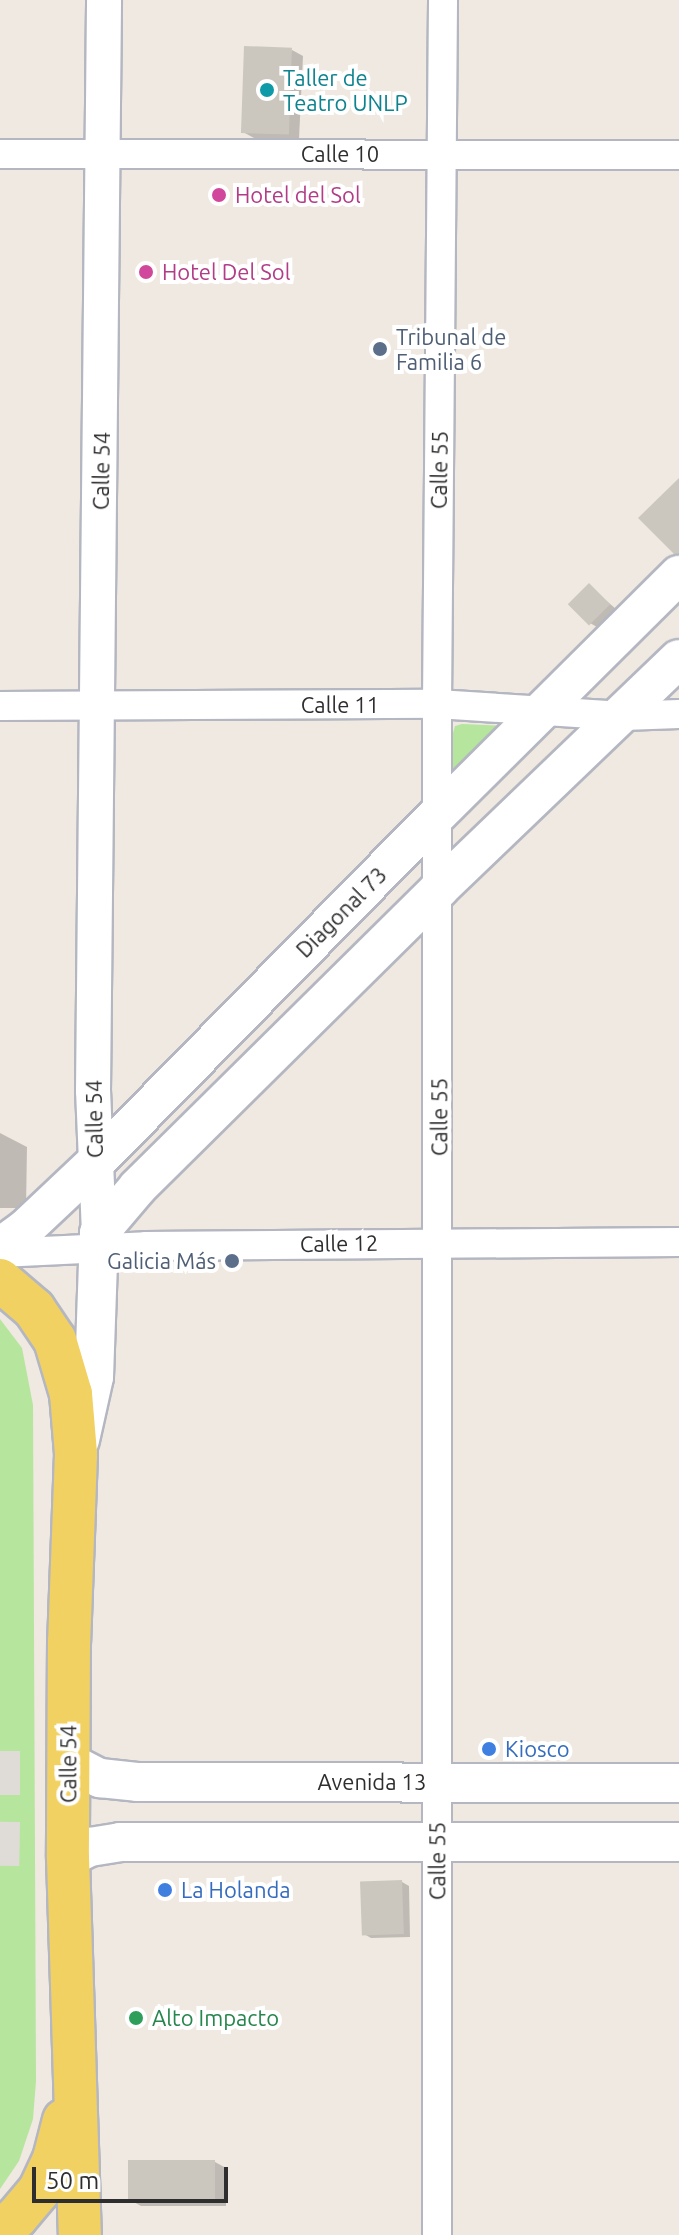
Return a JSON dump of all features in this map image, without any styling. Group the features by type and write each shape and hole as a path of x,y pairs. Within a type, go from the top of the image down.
{"main road":[{"name":"Diagonal 73","path":"0,1247 25,1229 95,1163 439,813 545,712 679,575"},
{"path":"98,1241 138,1187 439,889 623,716 679,659"},
{"name":"Calle 54","path":"80,2235 68,1858 69,1642 76,1454 94,1377 98,1241"},
{"path":"0,1280 34,1309 55,1340 71,1394 76,1454"},
{"name":"Avenida 13","path":"68,1762 100,1778 126,1781 679,1783"},
{"path":"68,1858 90,1847 120,1842 679,1842"},
{"path":"0,2230 39,2191 54,2159 74,2079"}],"street":[{"name":"Calle 54","path":"98,1241 95,1163 104,0"},
{"name":"Calle 55","path":"437,2235 440,1242 437,704 443,0"},
{"name":"Calle 10","path":"0,154 679,155"},
{"name":"Calle 11","path":"0,706 437,704 623,716 679,714"},
{"name":"Calle 12","path":"0,1253 98,1241 679,1242"}],"green space":[{"path":"455,726 508,726 451,777 453,733"},
{"path":"0,1319 22,1348 33,1405 36,2081 33,2119 19,2161 0,2189"}],"shaded area":[{"path":"0,1751 20,1751 20,1795 0,1795"},
{"path":"0,1822 20,1822 19,1866 0,1866"}],"building":[{"name":"Taller de Teatro UNLP","path":"244,46 292,48 289,135 241,133"},
{"path":"679,478 679,554 674,554 638,518"},
{"path":"589,583 610,604 589,625 568,604"},
{"path":"402,1880 404,1934 362,1935 360,1881"},
{"path":"128,2160 215,2160 215,2201 128,2201"}],"place":[{"name":"Taller de Teatro UNLP","path":"267,90"},
{"name":"Hotel del Sol","path":"219,195"},
{"name":"Hotel Del Sol","path":"146,272"},
{"name":"Tribunal de Familia 6","path":"380,349"},
{"name":"Galicia Más","path":"232,1261"},
{"name":"Kiosco","path":"489,1749"},
{"name":"La Holanda","path":"165,1890"},
{"name":"Alto Impacto","path":"136,2018"}]}
